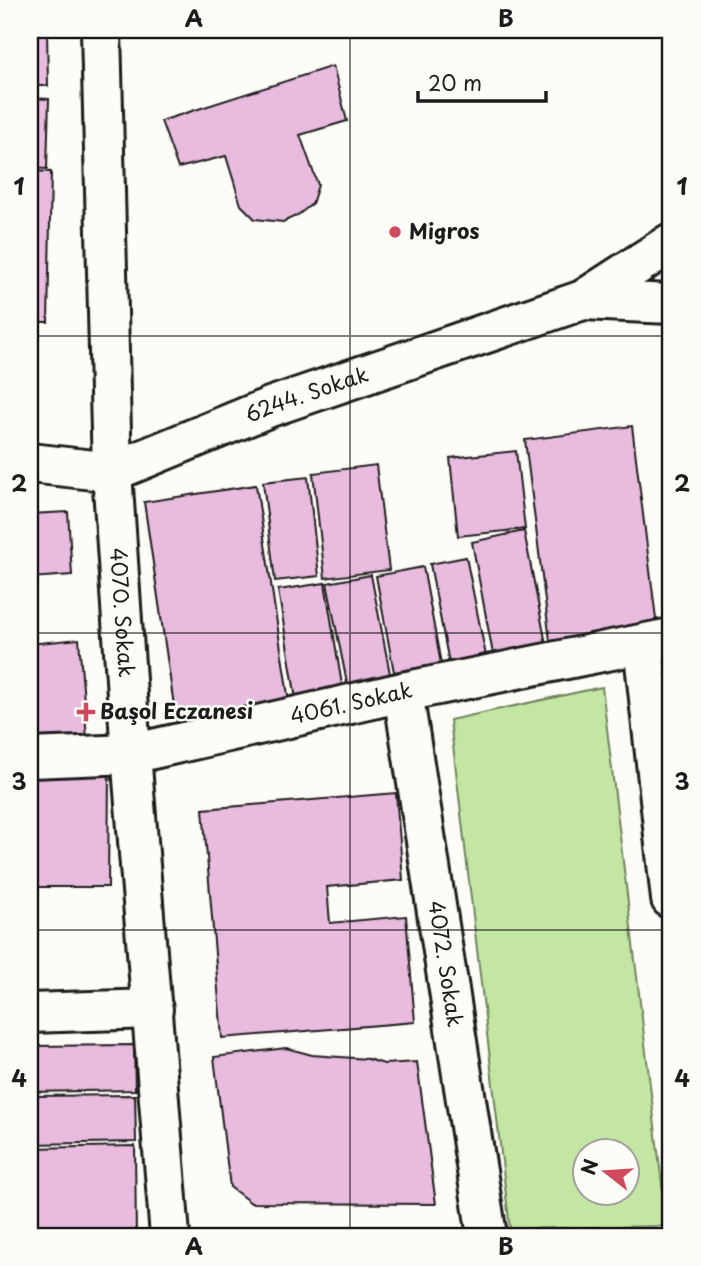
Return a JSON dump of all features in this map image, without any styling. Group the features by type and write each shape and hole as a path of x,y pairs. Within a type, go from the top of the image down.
{"street":[{"name":"4070. Sokak","path":"101,30 112,472 131,754 170,1236"},
{"name":"6244. Sokak","path":"30,463 112,472 270,407 583,300 671,243"},
{"name":"6244. Sokak","path":"583,300 671,303"},
{"name":"4061. Sokak","path":"30,758 131,754 402,692 657,641"},
{"path":"657,641 671,899"},
{"name":"4072. Sokak","path":"402,692 487,1236"},
{"path":"30,1013 153,1009"}],"green space":[{"path":"602,687 667,1226 510,1229 450,720"}],"building":[{"path":"30,30 47,30 48,86 30,86"},
{"path":"333,66 347,121 300,135 318,185 312,204 298,215 283,222 255,219 241,205 226,156 178,168 161,121"},
{"path":"30,98 49,99 47,169 30,168"},
{"path":"30,171 51,172 48,322 30,322"},
{"path":"632,426 657,627 550,641 525,440"},
{"path":"516,451 525,529 458,536 450,458"},
{"path":"376,465 389,570 325,578 313,473"},
{"path":"308,477 319,576 275,581 263,482"},
{"path":"256,485 289,702 176,719 144,502"},
{"path":"68,512 72,575 30,578 30,514"},
{"path":"524,531 546,644 493,654 472,542"},
{"path":"466,557 486,656 449,663 430,564"},
{"path":"423,567 441,664 394,672 376,576"},
{"path":"371,575 391,679 348,688 327,583"},
{"path":"325,583 343,691 296,699 278,590"},
{"path":"79,639 87,739 33,744 30,644"},
{"path":"109,773 108,887 30,887 30,776"},
{"path":"396,793 403,880 327,887 330,923 406,916 415,1022 222,1038 203,809"},
{"path":"134,1045 135,1090 30,1092 30,1046"},
{"path":"286,1048 312,1055 368,1059 384,1064 417,1062 436,1204 251,1203 230,1187 214,1057"},
{"path":"135,1095 136,1142 30,1144 30,1096"},
{"path":"135,1146 136,1236 30,1236 30,1148"}],"place":[{"name":"Migros","path":"395,232"},
{"name":"Başol Eczanesi","path":"86,712"}]}
